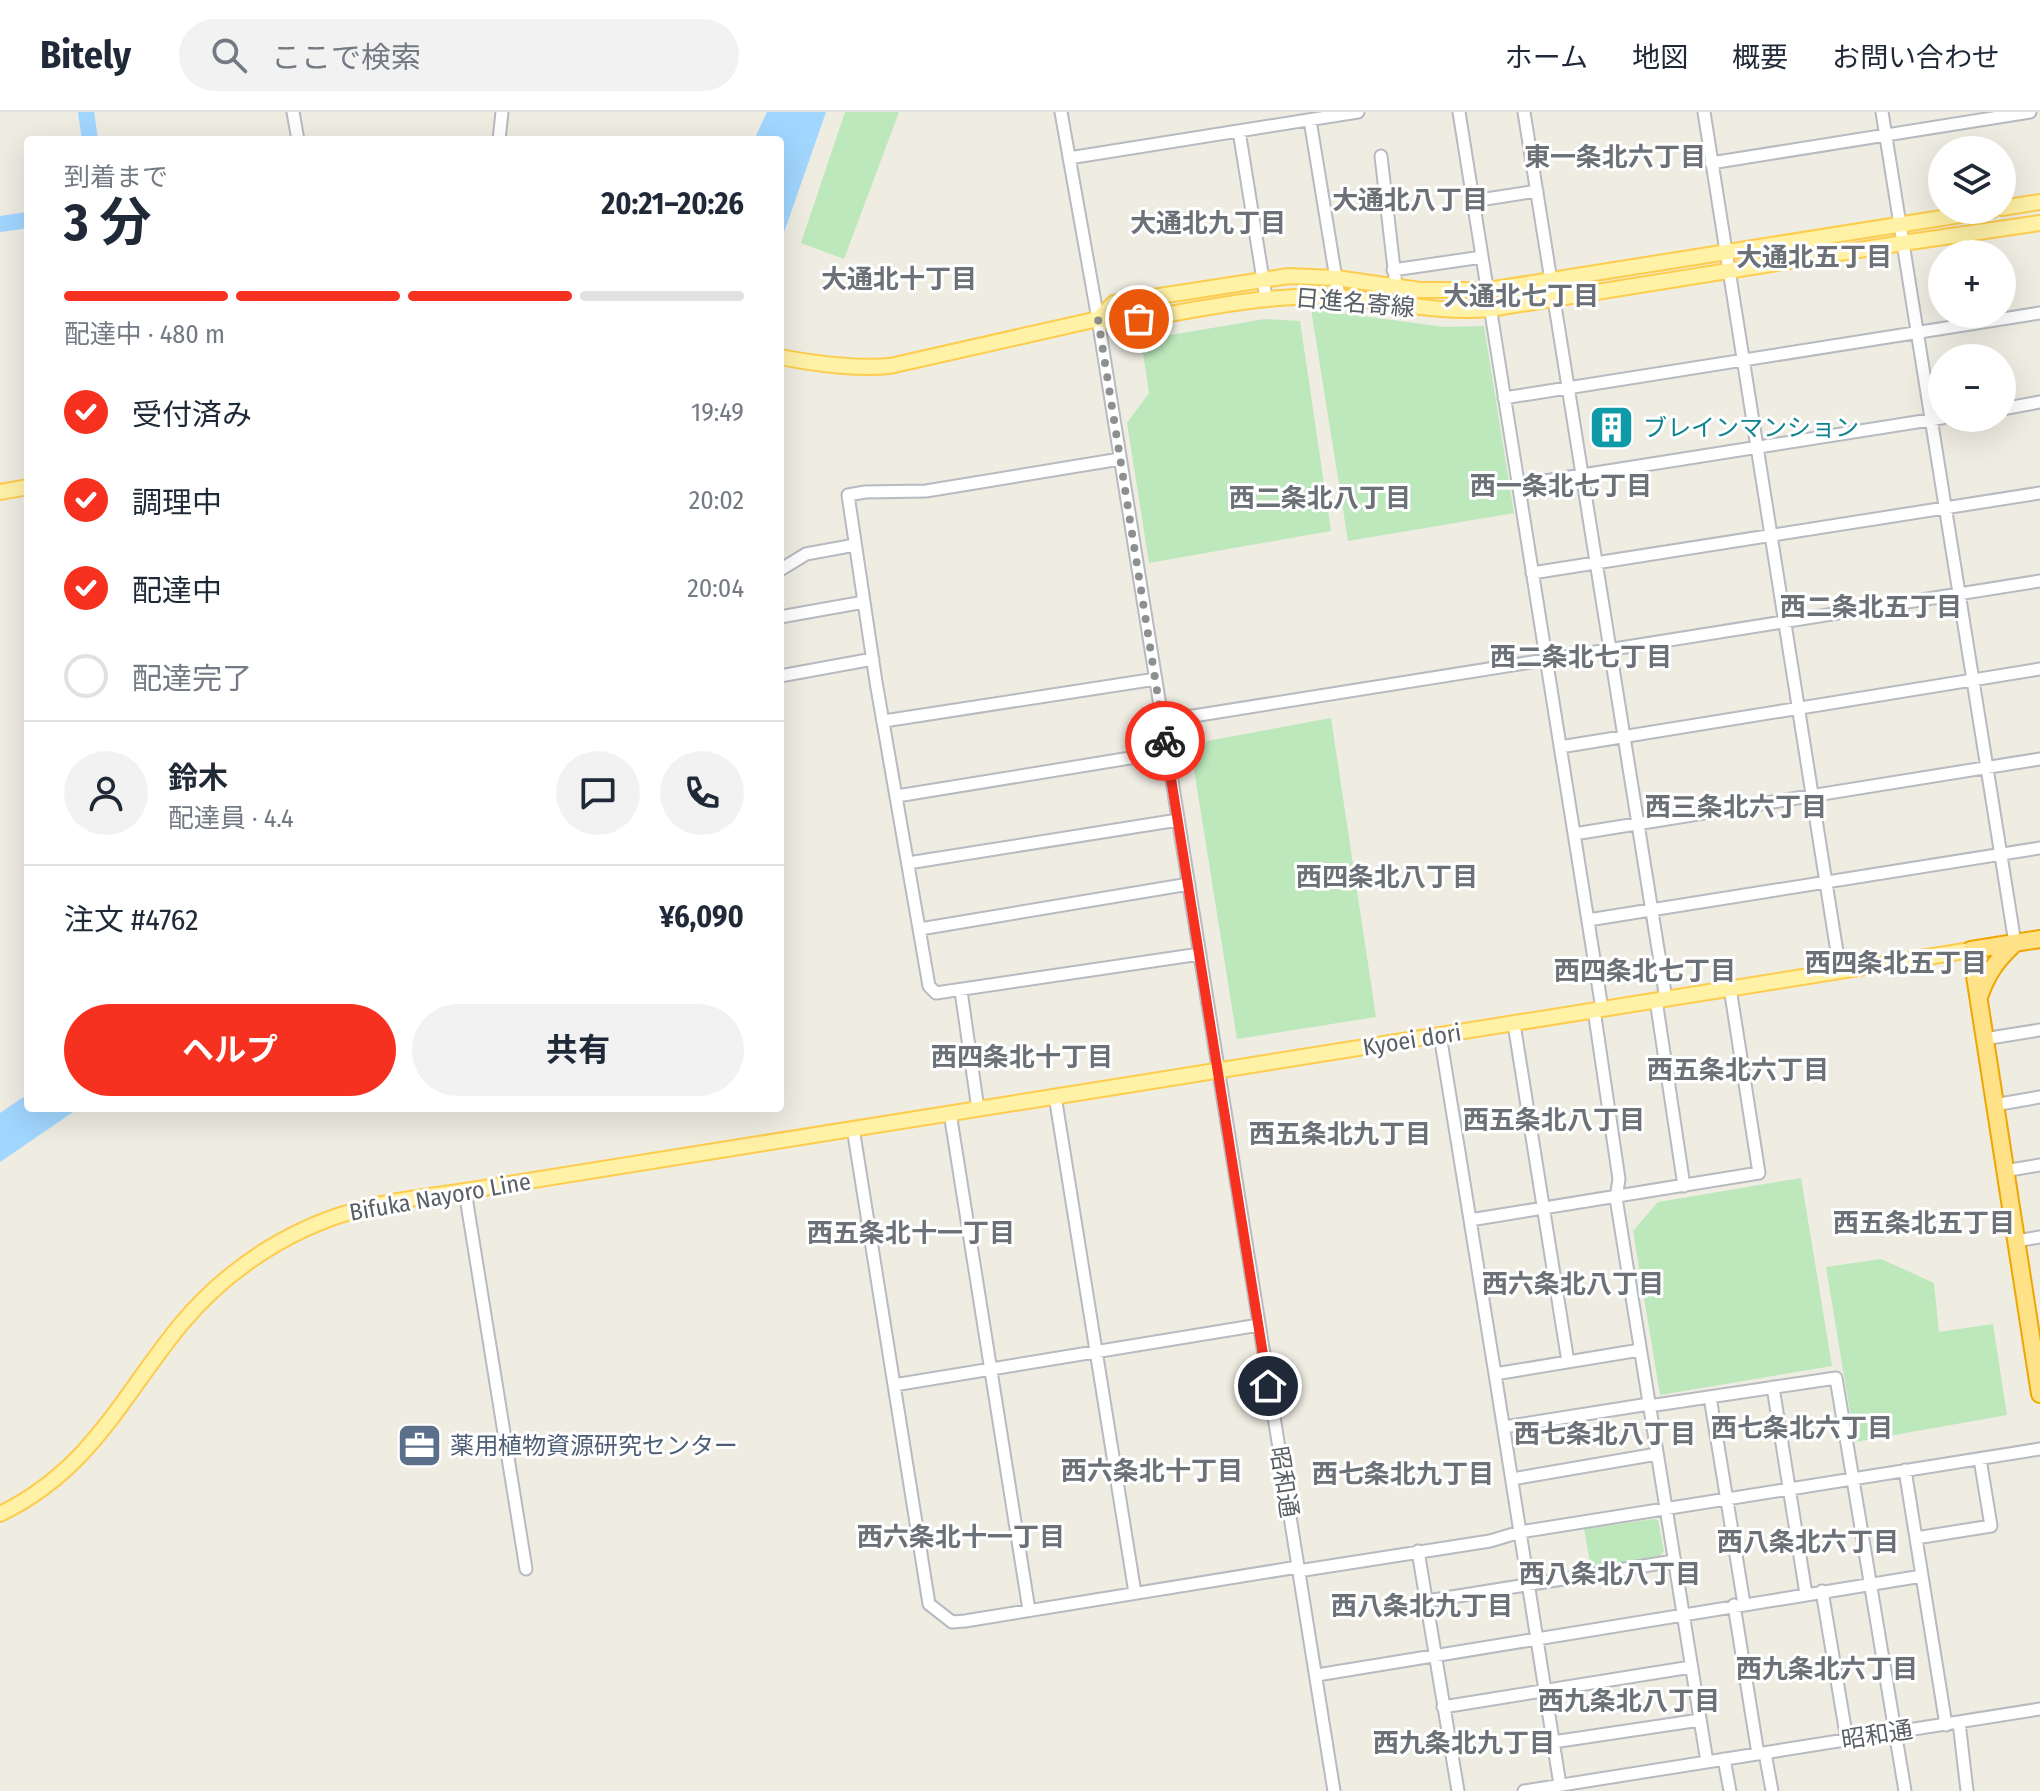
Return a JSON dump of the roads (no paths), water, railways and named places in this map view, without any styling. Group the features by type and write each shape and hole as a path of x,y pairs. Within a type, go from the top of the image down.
{"highway":[{"path":"2039,1383 1971,950 2040,939"},
{"path":"1978,999 1985,978 1995,962 2015,943"}],"main road":[{"path":"2016,206 2040,202"},
{"name":"日進名寄線","path":"1098,319 1114,303 1289,276 1336,278 1420,290 1488,290 1928,220"},
{"name":"日進名寄線","path":"784,358 868,368 903,364 1098,319 1116,323 1266,298 1339,297 1418,309 1490,309 2040,223"},
{"path":"0,492 24,488"},
{"name":"Kyoei dori","path":"853,1128 1971,950"},
{"name":"Bifuka Nayoro Line","path":"0,1514 35,1494 79,1459 115,1416 181,1324 214,1289 254,1258 293,1234 371,1206 853,1128"}],"street":[{"path":"293,112 297,136"},
{"path":"499,136 502,112"},
{"name":"昭和通","path":"1061,112 1098,319 1334,1791"},
{"path":"1069,158 1358,112"},
{"path":"1461,112 1588,920 1619,1179 1616,1198 1707,1762"},
{"path":"1524,112 1652,909 1684,1186"},
{"path":"1704,112 1840,971"},
{"path":"1882,112 1928,378"},
{"path":"1711,163 2030,112"},
{"path":"1310,120 1339,297"},
{"path":"1239,131 1266,298"},
{"path":"1381,156 1396,286"},
{"path":"1473,201 1537,191"},
{"path":"1393,270 1482,257"},
{"path":"1504,398 2040,313"},
{"path":"2016,406 2040,402"},
{"path":"1519,485 1928,420"},
{"path":"1938,432 1945,507 2015,943"},
{"path":"1120,459 926,491 848,495 873,659 929,986 936,993 1200,954"},
{"path":"1532,573 2040,493"},
{"path":"784,568 806,554 855,545"},
{"path":"1162,721 2040,581"},
{"path":"784,616 864,602"},
{"path":"784,675 873,659"},
{"path":"1560,747 2040,669"},
{"path":"884,721 1156,679"},
{"path":"897,796 1167,752"},
{"path":"1574,834 2040,759"},
{"path":"908,863 1178,820"},
{"path":"1588,920 2040,848"},
{"path":"920,929 1189,884"},
{"path":"1470,1220 1759,1173 1730,988"},
{"path":"961,991 978,1109"},
{"path":"1514,1024 1568,1362"},
{"path":"1984,1039 2040,1030"},
{"path":"1440,1035 1560,1785"},
{"path":"1055,1096 1135,1593"},
{"path":"1994,1105 2040,1097"},
{"path":"950,1113 1029,1610"},
{"path":"853,1128 929,1604 952,1622 1490,1541 1520,1532 2040,1449"},
{"path":"2004,1171 2040,1165"},
{"path":"465,1191 526,1569"},
{"path":"2016,1241 2040,1237"},
{"path":"894,1385 1259,1325"},
{"path":"1495,1374 1640,1350"},
{"path":"1504,1427 1836,1378 1905,1791"},
{"path":"1773,1387 1806,1594"},
{"path":"1710,1397 1762,1753 1772,1791"},
{"path":"1512,1479 1657,1454"},
{"path":"1916,1538 1991,1526 1980,1459"},
{"path":"1905,1470 1946,1725"},
{"path":"1418,1551 1458,1791"},
{"path":"1427,1601 1674,1561"},
{"path":"1317,1675 1922,1576"},
{"path":"1822,1591 1847,1740"},
{"path":"1443,1707 1691,1667"},
{"name":"昭和通","path":"1524,1791 2040,1709"},
{"path":"1553,1742 1700,1720"},
{"path":"1959,1722 1967,1791"},
{"path":"1724,1759 1730,1791"}],"water":[{"path":"767,112 826,112 784,233 784,136 756,136"},
{"path":"24,1097 24,1112 73,1112 0,1162 0,1113"}],"waterway":[{"path":"86,112 89,136"},
{"path":"0,224 24,221"}],"place":[{"name":"ブレインマンション","path":"1612,428"},
{"name":"薬用植物資源研究センター","path":"419,1446"}],"district":[{"name":"東一条北六丁目","path":"1615,157"},
{"name":"大通北八丁目","path":"1410,200"},
{"name":"大通北九丁目","path":"1208,223"},
{"name":"大通北五丁目","path":"1814,257"},
{"name":"大通北十丁目","path":"899,279"},
{"name":"大通北七丁目","path":"1521,296"},
{"name":"西一条北七丁目","path":"1561,486"},
{"name":"西二条北八丁目","path":"1320,498"},
{"name":"西二条北五丁目","path":"1871,607"},
{"name":"西二条北七丁目","path":"1581,657"},
{"name":"西三条北六丁目","path":"1736,807"},
{"name":"西四条北八丁目","path":"1387,877"},
{"name":"西四条北五丁目","path":"1896,963"},
{"name":"西四条北七丁目","path":"1645,971"},
{"name":"西四条北十丁目","path":"1022,1057"},
{"name":"西五条北六丁目","path":"1738,1070"},
{"name":"西五条北八丁目","path":"1554,1120"},
{"name":"西五条北九丁目","path":"1340,1134"},
{"name":"西五条北五丁目","path":"1924,1223"},
{"name":"西五条北十一丁目","path":"911,1233"},
{"name":"西六条北八丁目","path":"1573,1284"},
{"name":"西七条北六丁目","path":"1802,1428"},
{"name":"西七条北八丁目","path":"1605,1434"},
{"name":"西六条北十丁目","path":"1152,1471"},
{"name":"西七条北九丁目","path":"1403,1474"},
{"name":"西六条北十一丁目","path":"961,1537"},
{"name":"西八条北六丁目","path":"1808,1542"},
{"name":"西八条北八丁目","path":"1610,1574"},
{"name":"西八条北九丁目","path":"1422,1606"},
{"name":"西九条北六丁目","path":"1827,1669"},
{"name":"西九条北八丁目","path":"1629,1701"},
{"name":"西九条北九丁目","path":"1464,1743"}]}
